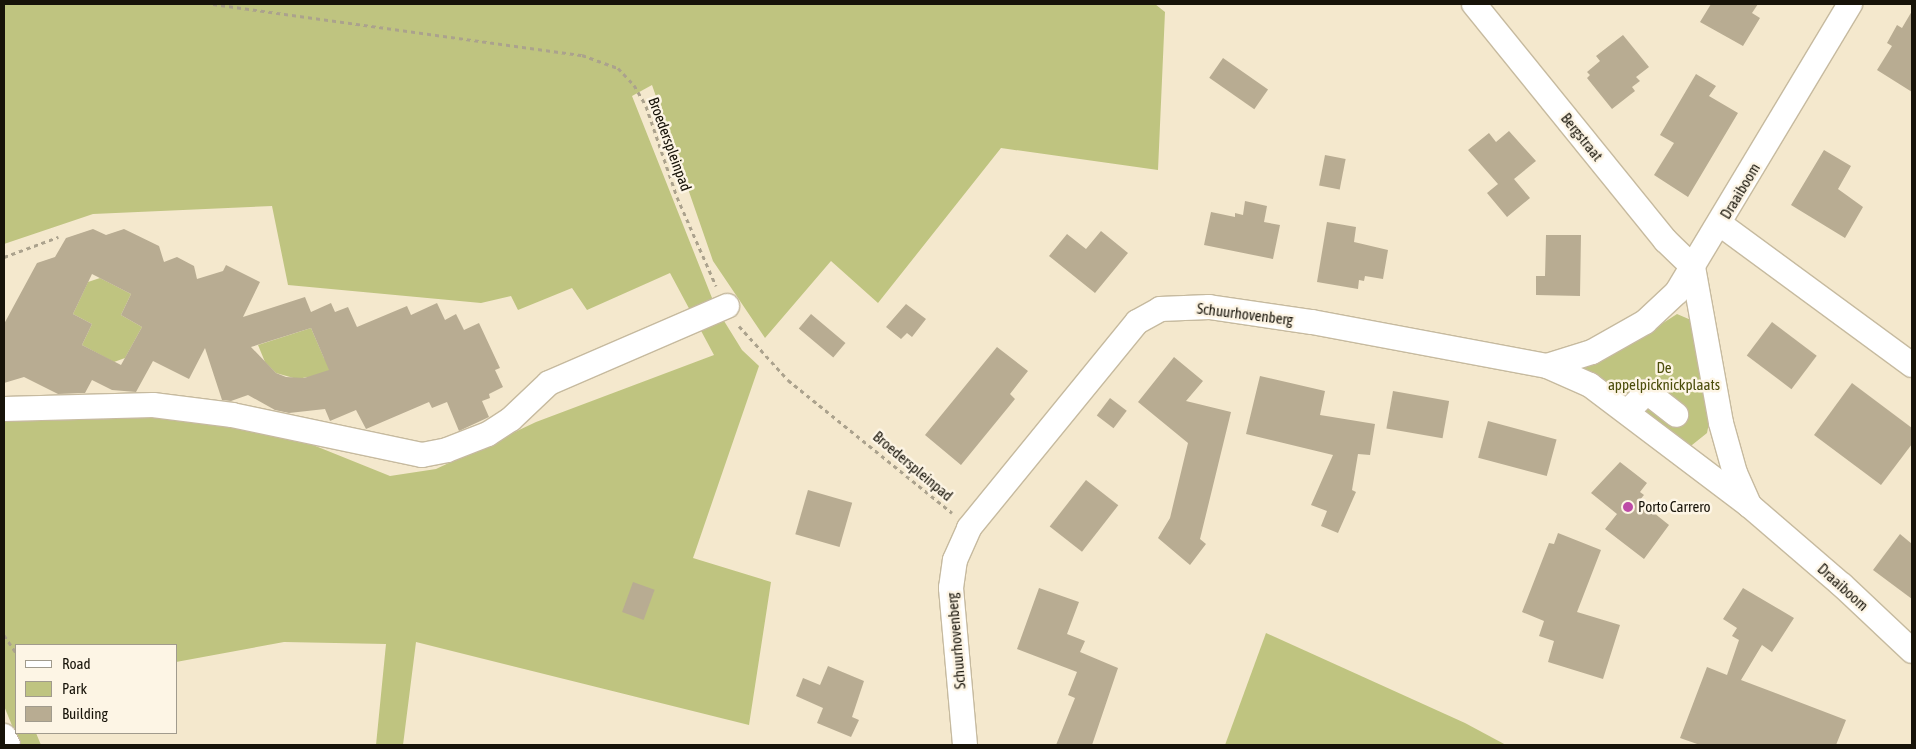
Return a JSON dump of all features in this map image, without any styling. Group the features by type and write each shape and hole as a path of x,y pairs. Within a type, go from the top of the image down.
{"street":[{"name":"Bergstraat","path":"1474,4 1665,240 1693,268"},
{"name":"Draaiboom","path":"1850,4 1720,224 1912,365"},
{"name":"Schuurhovenberg","path":"965,745 951,588 955,560 969,528 1138,322 1160,309 1210,307 1302,321 1547,366 1592,352 1645,322 1677,292 1720,224"},
{"name":"Draaiboom","path":"1693,268 1721,423 1735,473 1750,506"},
{"path":"4,409 153,405 232,415 422,455 447,450 488,434 512,419 549,383 728,306"},
{"name":"Draaiboom","path":"1547,366 1590,385 1750,506 1842,585 1912,651"},
{"path":"1628,412 1647,392 1676,415"},
{"path":"4,736 8,745"}],"path":[{"name":"Broederspleinpad","path":"213,4 582,55 618,68 634,85 646,106 677,197 710,276 738,324 788,380 969,528"},
{"path":"4,257 58,238"},
{"path":"4,635 15,652"}],"green space":[{"path":"4,4 1155,4 1165,12 1158,170 1001,148 878,303 831,261 765,338 713,261 652,85 632,96 716,308 742,350 759,366 693,558 771,582 749,725 416,642 403,745 376,745 386,644 284,642 178,662 178,644 15,644 15,733 4,706 4,422 110,412 182,417 313,445 390,476 436,469 536,422 714,355 670,273 587,310 572,288 518,310 511,296 481,303 288,285 272,206 93,214 4,244"},
{"path":"100,278 131,294 121,315 142,327 125,358 114,362 82,345 92,324 73,314 88,282"},
{"name":"De appelpicknickplaats","path":"1677,314 1691,320 1710,418 1707,433 1692,445 1686,445 1567,369 1626,347"},
{"path":"311,328 324,358 345,369 311,383 308,377 297,379 276,373 265,362 258,345"},
{"path":"1266,633 1465,723 1506,745 1225,745"},
{"path":"15,734 36,734 41,745 20,745"}],"building":[{"path":"1711,4 1758,4 1752,13 1760,18 1743,46 1700,22"},
{"path":"1912,11 1912,92 1877,70 1892,46 1887,43 1897,25 1902,28"},
{"path":"1623,35 1649,67 1636,77 1640,81 1632,87 1635,91 1612,109 1587,78 1590,75 1587,72 1600,61 1596,56"},
{"path":"1223,58 1268,90 1254,109 1209,78"},
{"path":"1696,74 1716,86 1709,96 1738,113 1688,197 1654,175 1674,143 1660,135"},
{"path":"1509,131 1536,161 1514,179 1530,198 1507,217 1487,193 1498,184 1468,150 1489,133 1496,142"},
{"path":"1824,150 1851,166 1838,189 1863,207 1845,238 1791,205"},
{"path":"1325,155 1346,159 1340,189 1319,185"},
{"path":"1245,201 1267,206 1264,222 1280,225 1273,259 1204,245 1211,212 1235,217 1235,213 1243,215"},
{"path":"1327,222 1356,227 1354,242 1388,250 1383,279 1365,276 1364,281 1359,280 1358,289 1317,282"},
{"path":"93,229 106,235 124,229 159,246 164,262 177,257 194,266 197,279 223,271 226,265 260,282 243,317 305,297 311,312 331,303 335,312 348,307 357,327 407,306 411,315 437,303 445,320 456,314 464,330 479,323 500,368 495,370 503,387 489,394 490,398 482,401 489,417 459,431 447,402 432,408 429,402 366,429 356,410 330,421 325,409 289,413 275,410 248,395 231,401 222,400 205,348 189,379 153,361 136,392 112,390 92,380 85,393 58,394 24,377 4,383 4,324 37,263 55,257 66,238","holes":["92,274 131,294 121,315 142,327 121,365 82,345 92,324 73,314","311,328 329,370 304,378 286,377 276,373 251,347"]},
{"path":"1101,231 1128,253 1095,293 1049,256 1067,234 1086,249"},
{"path":"1546,235 1581,235 1580,296 1536,295 1536,276 1545,276"},
{"path":"906,304 926,319 912,337 907,333 901,339 886,327"},
{"path":"811,314 845,343 833,357 799,329"},
{"path":"1772,322 1817,356 1791,389 1747,356"},
{"path":"997,347 1028,371 1010,394 1015,399 961,465 925,435"},
{"path":"1174,357 1203,381 1186,401 1231,412 1200,539 1206,544 1190,565 1158,538 1170,518 1188,443 1138,402"},
{"path":"1260,376 1325,391 1320,415 1375,424 1370,455 1358,454 1352,490 1356,492 1338,533 1321,526 1327,511 1311,505 1333,455 1246,434"},
{"path":"1852,383 1912,428 1912,444 1881,485 1814,435"},
{"path":"1393,391 1449,401 1443,438 1386,428"},
{"path":"1110,398 1127,411 1114,428 1097,416"},
{"path":"1488,421 1557,439 1547,476 1478,458"},
{"name":"Porto Carrero","path":"1620,462 1647,483 1640,492 1644,495 1639,501 1669,525 1644,559 1605,529 1617,514 1591,493"},
{"path":"1086,480 1118,505 1082,552 1050,526"},
{"path":"808,490 852,503 840,547 795,534"},
{"path":"1558,533 1601,550 1577,612 1620,625 1603,679 1548,662 1554,641 1539,636 1544,621 1522,612 1549,543 1554,544"},
{"path":"1900,534 1912,544 1912,599 1873,570"},
{"path":"633,582 655,590 644,620 622,612"},
{"path":"1039,588 1079,602 1067,634 1085,641 1080,652 1118,668 1092,745 1056,745 1075,698 1068,695 1077,672 1017,649"},
{"path":"1743,588 1794,618 1772,652 1762,645 1741,680 1846,720 1836,745 1700,745 1680,738 1707,667 1727,675 1739,640 1732,636 1737,628 1723,619"},
{"path":"828,666 864,681 852,717 859,720 851,737 817,723 823,708 796,696 803,678 820,685"}],"place":[{"name":"Porto Carrero","path":"1628,507"}]}
